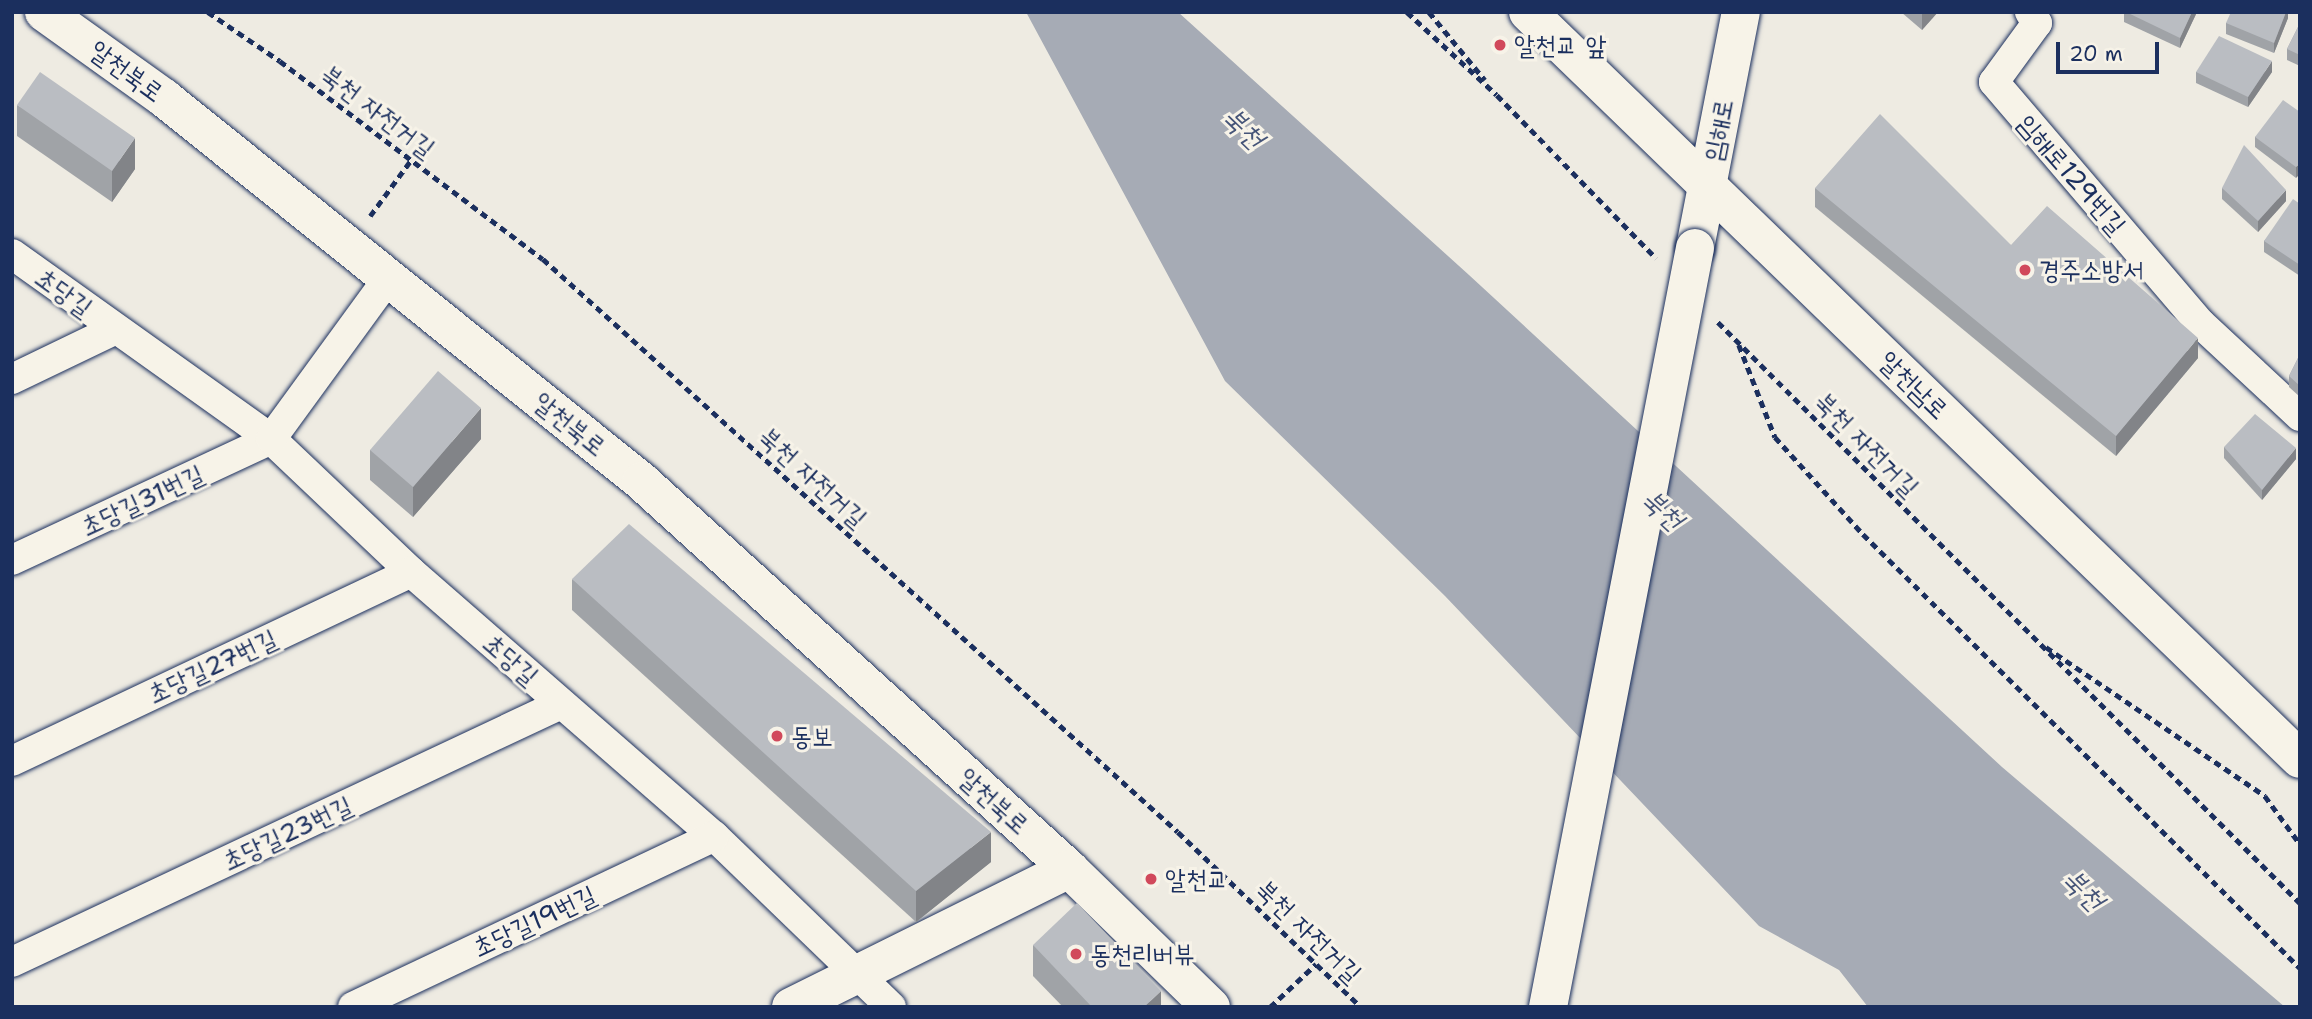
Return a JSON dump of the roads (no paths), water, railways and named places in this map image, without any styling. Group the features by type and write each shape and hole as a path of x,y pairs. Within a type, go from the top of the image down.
{"street":[{"name":"알천북로","path":"44,12 164,98 641,481 1069,869 1211,1007"},
{"name":"알천남로","path":"1528,12 2300,759"},
{"name":"임해로","path":"1548,1007 1741,12"},
{"name":"임해로129번길","path":"2030,12 2037,23 1994,82 2201,324 2300,416"},
{"name":"초당길","path":"12,254 271,439 411,572 714,836 891,1007"},
{"path":"271,439 389,277"},
{"name":"초당길","path":"12,379 116,330"},
{"name":"초당길31번길","path":"12,560 271,439"},
{"name":"초당길27번길","path":"12,761 411,572"},
{"name":"초당길23번길","path":"12,962 561,704"},
{"name":"초당길19번길","path":"353,1007 714,836"},
{"path":"791,1007 1069,869"}],"water":[{"name":"북천","path":"1026,12 1178,12 1469,275 2002,767 2285,1007 1868,1007 1839,970 1759,926 1445,596 1225,381"}],"place":[{"name":"알천교 앞","path":"1500,45"},
{"name":"경주소방서","path":"2025,270"},
{"name":"동보","path":"777,736"},
{"name":"알천교","path":"1151,879"},
{"name":"동천리버뷰","path":"1076,954"}]}
